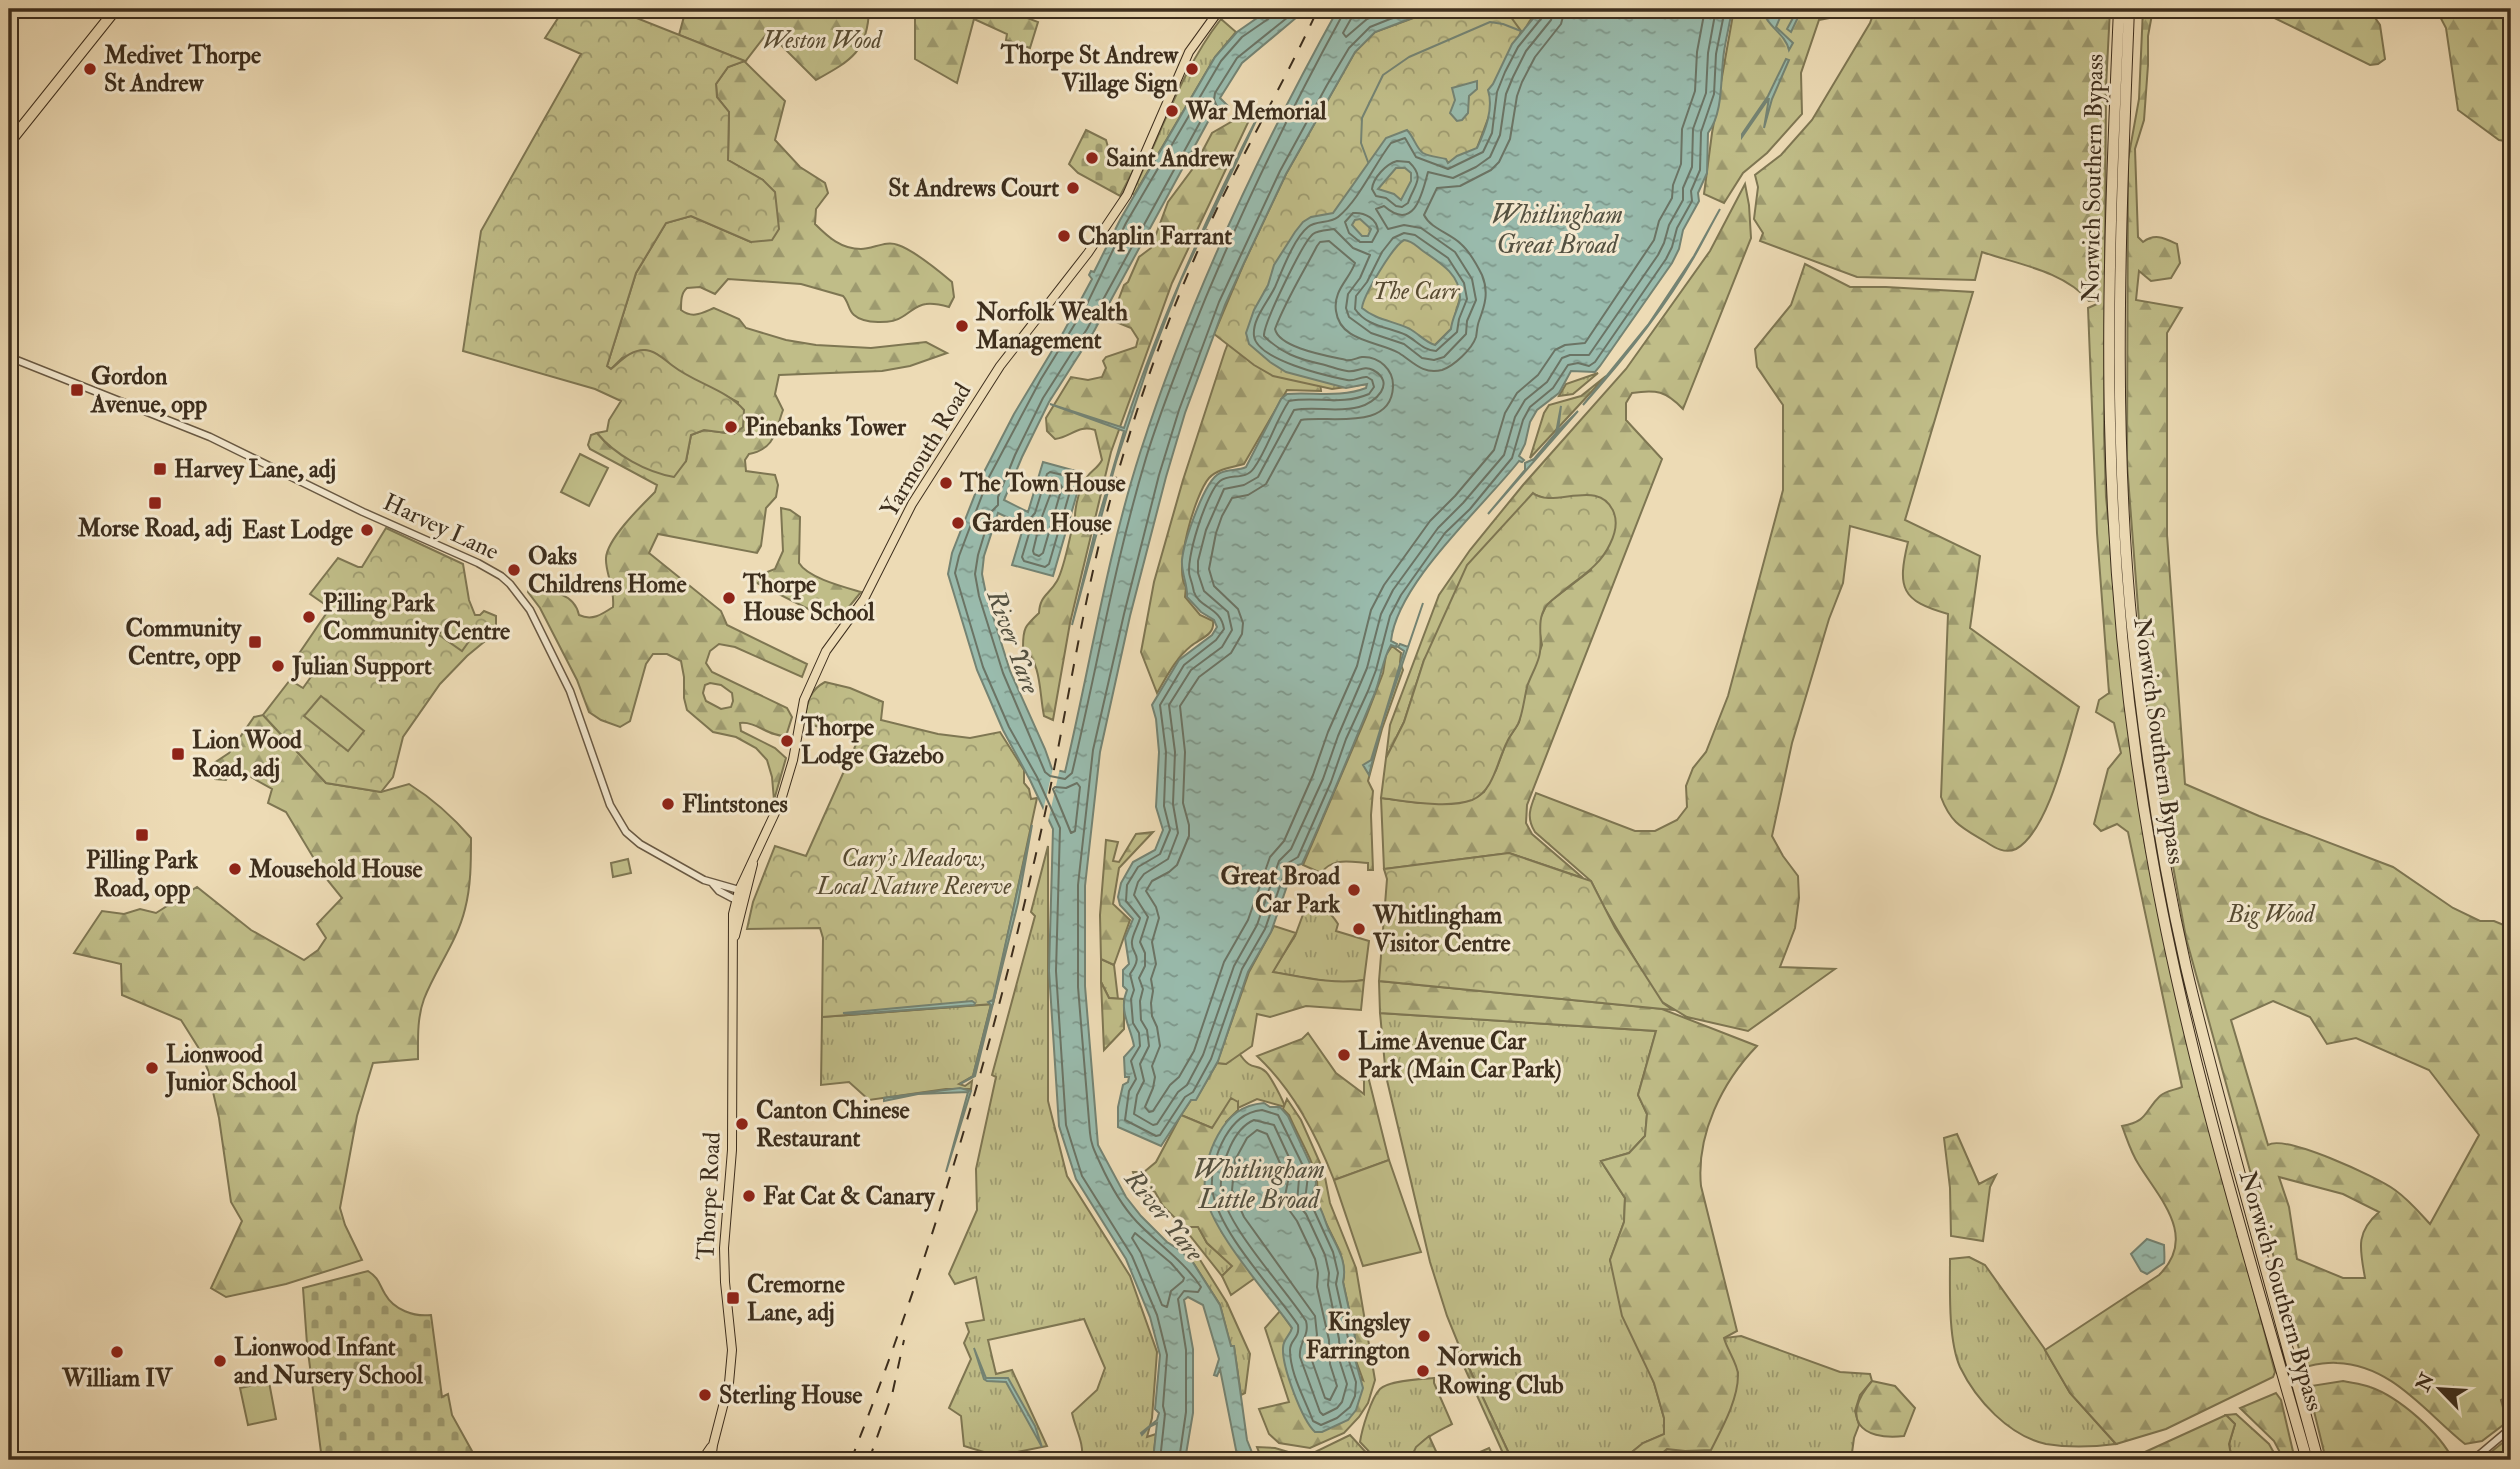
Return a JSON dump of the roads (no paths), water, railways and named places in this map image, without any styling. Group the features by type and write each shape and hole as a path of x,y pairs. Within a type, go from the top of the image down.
{"highway":[{"path":"9,143 116,9"},
{"name":"Norwich Southern Bypass","path":"2119,9 2111,237 2110,412 2114,533 2127,684 2151,851 2202,1081 2261,1296 2315,1459"},
{"name":"Norwich Southern Bypass","path":"2129,9 2120,369 2122,470 2138,685 2163,853 2186,967 2315,1459"},
{"path":"2261,1296 2300,1460"}],"main road":[{"name":"Yarmouth Road","path":"741,896 781,800 793,760 804,700 826,651 864,599 912,504 989,383 1088,253 1126,195 1189,52 1220,9"},
{"name":"Thorpe Road","path":"711,1460 729,1383 732,1350 724,1248 732,1139 733,946 741,896"},
{"name":"Thorpe Road","path":"702,1460 713,1445"}],"street":[{"name":"Harvey Lane","path":"9,357 210,437 501,576 510,583 530,610 570,691 601,781 626,832 640,844 713,884 719,891 741,896"},
{"path":"2473,1460 2511,1428"}],"water":[{"path":"1270,9 1313,9 1297,17 1242,63 1220,98 1228,106 1220,121 1210,118 1093,333 1049,402 1004,500 1028,512 1043,462 1083,473 1053,576 1012,565 1024,525 998,513 984,556 982,574 1010,671 1052,769 1065,772 1108,571 1140,453 1181,338 1254,171 1338,9 1436,9 1375,32 1355,52 1286,174 1225,305 1185,413 1166,477 1130,616 1100,752 1085,886 1085,986 1098,1145 1126,1197 1167,1242 1183,1252 1188,1261 1192,1261 1220,1305 1231,1346 1234,1346 1247,1440 1255,1460 1238,1460 1220,1369 1217,1376 1214,1375 1219,1359 1203,1305 1188,1297 1184,1300 1193,1349 1193,1413 1185,1460 1153,1460 1157,1423 1142,1435 1141,1433 1157,1420 1159,1413 1155,1409 1160,1355 1150,1317 1126,1259 1076,1179 1059,1126 1049,971 1053,829 1003,730 977,670 948,574 952,553 983,474 1014,414 1064,331 1092,279 1089,275 1091,271 1094,272 1120,220 1215,57 1237,32"},
{"name":"Whitlingham Great Broad","path":"1541,9 1732,9 1724,52 1719,105 1708,133 1707,173 1698,193 1699,201 1683,230 1679,249 1672,263 1600,366 1595,372 1571,371 1559,393 1537,410 1530,422 1519,456 1524,460 1519,461 1444,546 1408,595 1397,618 1391,641 1397,644 1396,647 1391,645 1388,651 1374,695 1321,822 1302,864 1294,866 1271,932 1248,972 1218,1061 1196,1100 1191,1100 1161,1146 1118,1127 1118,1107 1123,1085 1128,1082 1129,1077 1125,1077 1124,1057 1134,1046 1124,1012 1127,990 1123,986 1123,970 1129,964 1125,938 1133,919 1120,905 1118,897 1121,883 1133,862 1155,850 1163,830 1156,807 1159,752 1152,705 1179,660 1212,635 1217,627 1214,620 1201,612 1187,597 1182,565 1184,551 1196,512 1208,487 1220,473 1246,467 1281,399 1287,394 1346,393 1366,388 1367,384 1346,388 1286,372 1249,344 1246,333 1274,265 1295,232 1311,217 1333,213 1386,138 1407,130 1423,153 1446,159 1448,163 1477,148 1489,112 1488,90 1512,44","holes":["1396,168 1405,168 1411,173 1411,181 1401,200 1394,194 1378,189","1360,219 1371,229 1368,236 1362,236 1352,225 1355,220","1404,240 1410,241 1436,260 1453,275 1459,289 1460,300 1451,329 1435,345 1410,329 1362,308 1373,283"]},
{"path":"1762,9 1778,14 1781,10 1802,9 1791,32 1787,29 1794,16 1792,13 1782,13 1776,27 1793,43 1789,50 1784,39 1768,21"},
{"path":"1786,59 1789,60 1772,99 1764,128 1769,98 1742,137 1768,96"},
{"path":"1477,81 1477,89 1469,96 1468,113 1462,120 1457,121 1450,113 1455,100 1452,88"},
{"path":"1262,108 1183,276 1223,187"},
{"path":"1716,216 1694,257 1682,277 1656,315 1628,352 1583,405 1648,325 1694,256"},
{"path":"1178,288 1116,462 1072,625 1097,523 1124,431 1050,404 1124,428"},
{"path":"1561,406 1558,431 1578,411 1488,514 1525,470 1525,463 1534,459 1556,433"},
{"path":"1423,603 1382,724 1369,775 1363,765 1371,760 1404,651 1398,647 1400,644 1408,647"},
{"path":"1032,825 1018,903 975,1076 960,1084 973,1076 991,1005 988,1002 993,1000"},
{"path":"972,1001 974,1005 843,1013"},
{"path":"960,1088 971,1091 946,1172 968,1092 918,1094 884,1101 884,1098"},
{"name":"Whitlingham Little Broad","path":"1264,1103 1270,1107 1280,1107 1288,1116 1315,1174 1316,1184 1311,1198 1322,1212 1344,1267 1343,1282 1355,1337 1355,1359 1363,1388 1356,1410 1348,1420 1322,1432 1315,1432 1310,1426 1289,1380 1283,1348 1292,1328 1228,1243 1209,1207 1205,1192 1207,1162 1222,1128 1243,1109"},
{"path":"2147,1239 2164,1245 2164,1263 2147,1274 2141,1271 2131,1254"},
{"path":"974,1348 986,1378 1008,1378 1035,1426 1042,1447 1006,1382 984,1379"}],"waterway":[{"path":"1368,162 1361,143 1362,118 1383,75 1409,57 1490,22 1521,31"}],"railway":[{"path":"851,1460 908,1306 982,1068 1042,827 1098,550 1132,428 1163,335 1200,245 1318,9"},
{"path":"869,1460 892,1395 904,1340"}],"place":[{"name":"Medivet Thorpe St Andrew","path":"90,69"},
{"name":"Thorpe St Andrew Village Sign","path":"1192,69"},
{"name":"War Memorial","path":"1172,111"},
{"name":"Saint Andrew","path":"1092,158"},
{"name":"St Andrews Court","path":"1073,188"},
{"name":"Chaplin Farrant","path":"1064,236"},
{"name":"Norfolk Wealth Management","path":"962,326"},
{"name":"Gordon Avenue, opp","path":"77,390"},
{"name":"Pinebanks Tower","path":"731,427"},
{"name":"Harvey Lane, adj","path":"160,469"},
{"name":"The Town House","path":"946,483"},
{"name":"Morse Road, adj","path":"155,503"},
{"name":"Garden House","path":"958,523"},
{"name":"East Lodge","path":"367,530"},
{"name":"Oaks Childrens Home","path":"514,570"},
{"name":"Thorpe House School","path":"729,598"},
{"name":"Pilling Park Community Centre","path":"309,617"},
{"name":"Community Centre, opp","path":"255,642"},
{"name":"Julian Support","path":"278,666"},
{"name":"Thorpe Lodge Gazebo","path":"787,741"},
{"name":"Lion Wood Road, adj","path":"178,754"},
{"name":"Flintstones","path":"668,804"},
{"name":"Pilling Park Road, opp","path":"142,835"},
{"name":"Mousehold House","path":"235,869"},
{"name":"Great Broad Car Park","path":"1354,890"},
{"name":"Whitlingham Visitor Centre","path":"1359,929"},
{"name":"Lime Avenue Car Park (Main Car Park)","path":"1344,1055"},
{"name":"Lionwood Junior School","path":"152,1068"},
{"name":"Canton Chinese Restaurant","path":"742,1124"},
{"name":"Fat Cat & Canary","path":"749,1196"},
{"name":"Cremorne Lane, adj","path":"733,1298"},
{"name":"Kingsley Farrington","path":"1424,1336"},
{"name":"William IV","path":"117,1352"},
{"name":"Lionwood Infant and Nursery School","path":"220,1361"},
{"name":"Norwich Rowing Club","path":"1423,1371"},
{"name":"Sterling House","path":"705,1395"}],"park label":[{"name":"Weston Wood","path":"822,40"},
{"name":"The Carr","path":"1416,291"},
{"name":"Cary's Meadow, Local Nature Reserve","path":"914,872"},
{"name":"Big Wood","path":"2271,914"}],"water label":[{"name":"River Yare","path":"1013,642"},
{"name":"River Yare","path":"1164,1216"}]}
